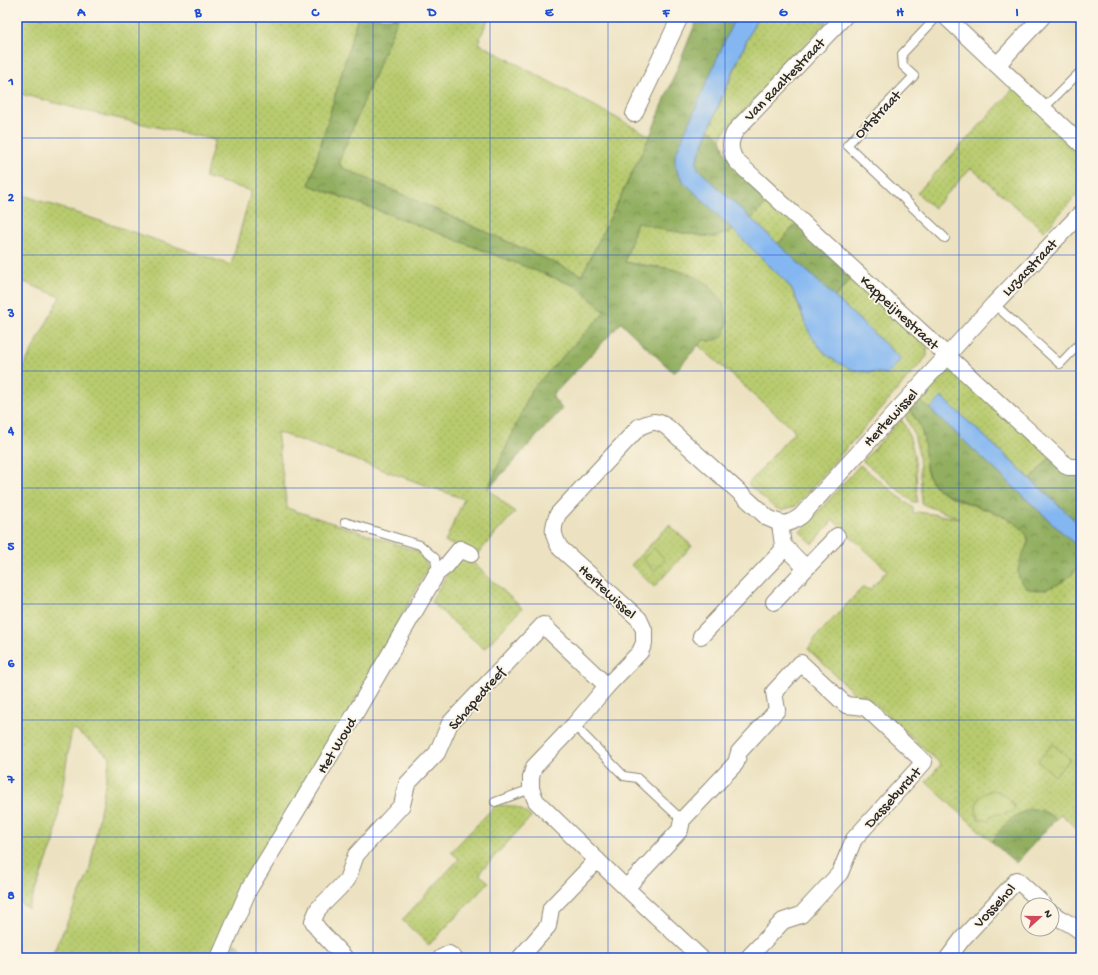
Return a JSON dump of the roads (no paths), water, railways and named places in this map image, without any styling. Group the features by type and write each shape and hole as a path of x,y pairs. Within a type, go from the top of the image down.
{"street":[{"path":"634,114 680,17"},
{"name":"Van Raaltestraat","path":"730,144 731,138 736,130 844,17"},
{"name":"Ortstraat","path":"945,17 1081,144"},
{"path":"997,64 1042,17"},
{"name":"Kappeijnestraat","path":"730,144 731,153 736,161 947,356 1068,467 1081,467"},
{"name":"Luzacstraat","path":"947,356 994,304 1081,213"},
{"name":"Hertewissel","path":"531,789 531,777 534,768 574,725 607,686 640,652 644,643 642,626 639,619 560,548 554,537 553,525 558,514 639,427 649,422 659,422 667,427 768,518 780,524 792,522 801,516 854,456 947,356"},
{"path":"701,636 782,551 783,545 780,524"},
{"path":"774,602 837,536"},
{"path":"783,545 806,568"},
{"name":"Het Woud","path":"218,958 249,889 343,734 437,573 446,566 460,550 472,554"},
{"name":"Schapedreef","path":"345,958 318,929 313,921 318,909 347,880 356,855 402,805 407,784 437,753 450,723 542,625 607,686"},
{"name":"Dasseburcht","path":"626,888 680,830 682,820 736,763 739,752 778,710 774,692 801,663 846,705 865,707 924,762 854,839 840,873 801,915 783,921 748,958"},
{"path":"531,789 536,801 701,958"},
{"path":"520,958 548,926 551,908 597,860"},
{"name":"Vossehol","path":"948,958 963,938 1017,880 1035,897"},
{"path":"1060,920 1074,925 1081,932"},
{"path":"441,958 448,954 454,958"}],"lane":[{"name":"Ortstraat","path":"945,17 902,54 903,66 914,76 847,145 945,238"},
{"path":"1044,108 1081,71"},
{"name":"Luzacstraat","path":"994,304 1060,364 1081,342"},
{"path":"345,522 420,545 435,558 437,573"},
{"path":"574,725 624,776 637,778 682,820"},
{"path":"495,802 531,789"}],"water":[{"path":"735,17 757,17 719,104 696,162 699,170 901,359 888,374 855,370 831,358 813,339 805,323 795,296 786,282 684,182 675,165 676,153"},
{"path":"942,397 1081,526 1081,550 930,409"}]}
